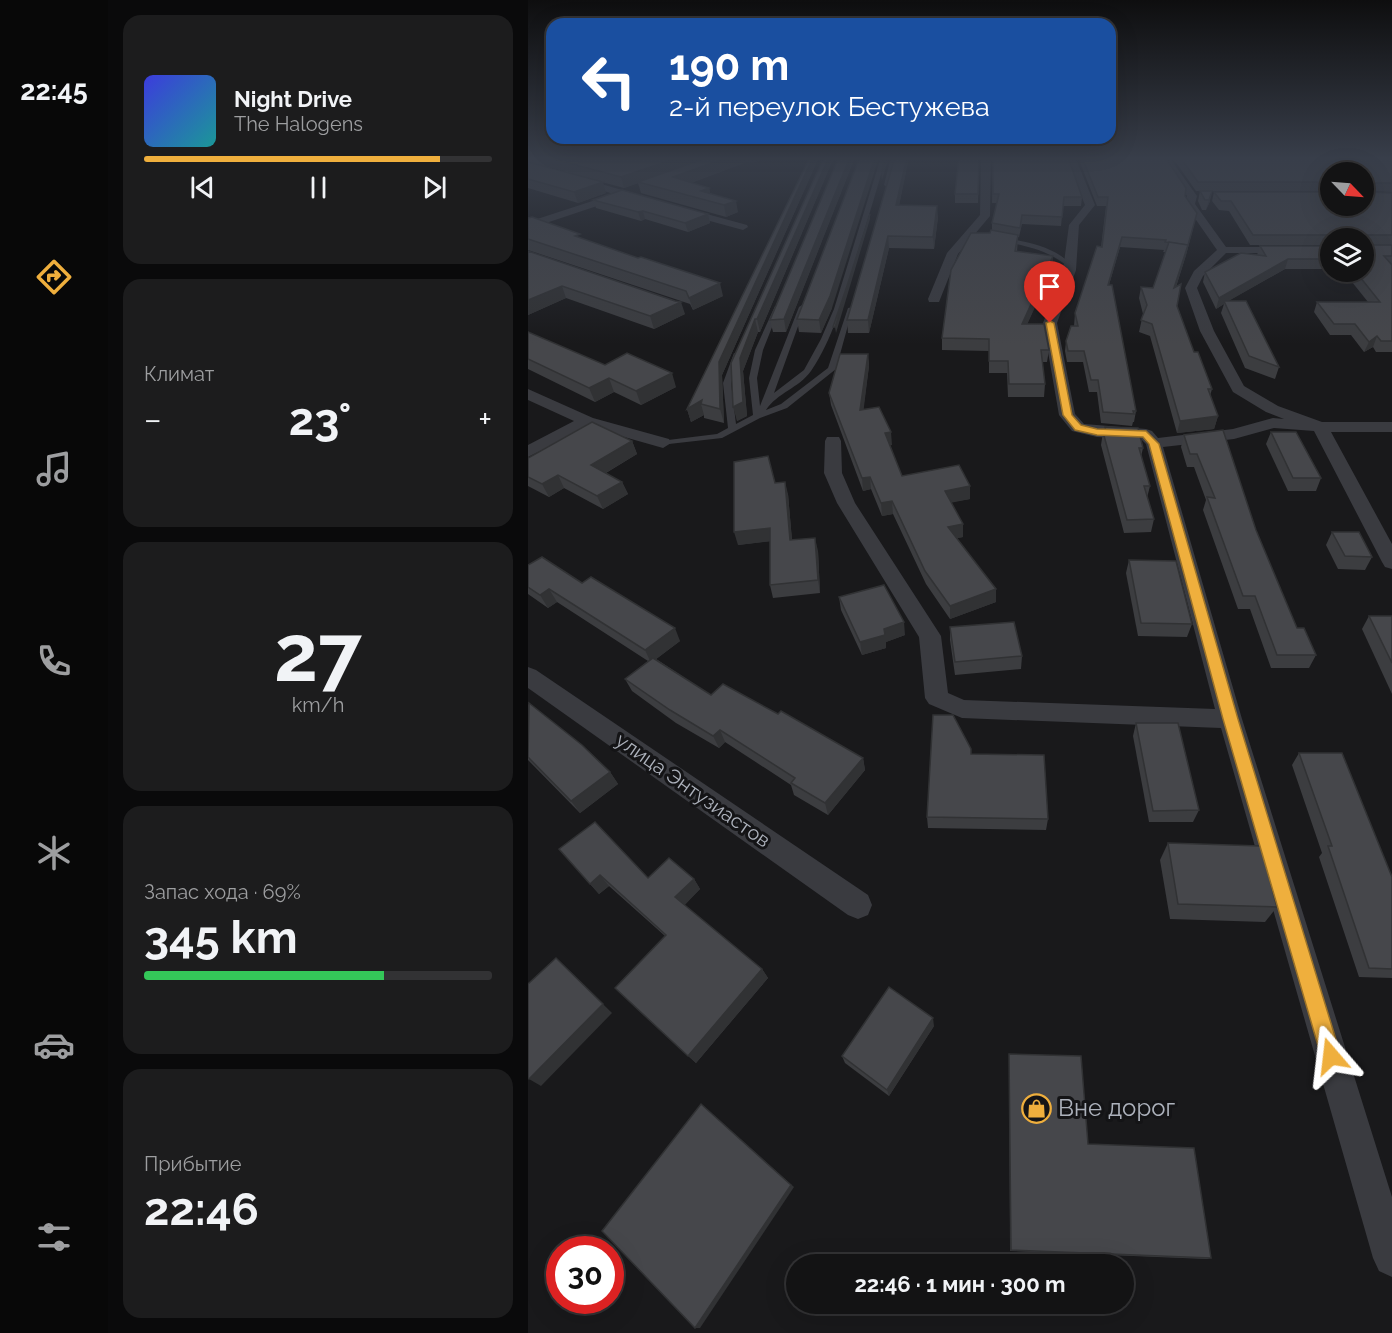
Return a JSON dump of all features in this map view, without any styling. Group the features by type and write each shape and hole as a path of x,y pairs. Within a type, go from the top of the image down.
{"street":[{"path":"528,226 548,219"},
{"path":"714,219 743,227"},
{"path":"934,298 954,254 975,234 983,219"},
{"path":"1079,219 1074,225 1075,245 1065,286 1050,311 1050,323 1067,415 1078,428 1097,432 1146,434 1154,444 1230,719 1392,1258"},
{"path":"1201,219 1223,250"},
{"path":"1320,250 1223,250 1198,274 1191,288 1207,332 1238,389 1272,410 1320,427 1392,562"},
{"path":"528,394 587,421 663,443"},
{"path":"528,452 587,421"},
{"path":"1154,444 1234,434 1273,423 1320,427 1392,427"},
{"path":"833,441 833,473 846,502 930,636 937,699 962,709 1230,719"},
{"name":"улица Энтузиастов","path":"528,676 858,905"}],"lane":[{"path":"757,416 768,402 793,384 807,370 825,339 837,309 865,219"},
{"path":"998,238 1041,248 1062,257 1070,266"},
{"path":"757,416 753,378 759,350 782,297"},
{"path":"768,402 806,297"},
{"path":"663,443 719,436 757,416 784,406 832,369 852,305"},
{"path":"732,429 726,383 742,343"}],"building":[{"path":"528,219 538,219 580,234 575,236 720,283 689,298 686,291 528,239"},
{"path":"672,219 695,219 685,223"},
{"path":"780,219 784,219 719,362 720,409 701,404 702,400 687,409"},
{"path":"796,219 801,219 757,319 755,319 740,358 743,402 733,407 731,363"},
{"path":"813,219 825,219 784,319 770,320"},
{"path":"836,219 855,219 830,296 819,320 797,319"},
{"path":"868,219 835,327 833,327"},
{"path":"877,219 935,219 933,237 888,236 868,320 847,320"},
{"path":"993,219 1021,219 1020,228 992,223"},
{"path":"1105,219 1195,219 1188,245 1165,242 1166,240 1122,237 1108,285 1112,285 1136,411 1133,411 1134,414 1103,412 1098,380 1091,380 1084,351 1068,351 1066,341 1071,326 1078,326 1075,313 1097,246 1102,247"},
{"path":"1243,219 1392,219 1392,235 1374,235 1374,228 1320,228 1320,235 1253,235"},
{"path":"991,230 1018,235 1015,251 1053,256 1022,324 1044,324 1049,350 1041,350 1045,384 1009,384 1008,361 989,361 989,339 942,338 951,270 971,233 990,233"},
{"path":"1169,242 1188,245 1174,288 1181,284 1177,306 1194,352 1198,352 1212,389 1208,389 1218,416 1180,421 1152,324 1141,320 1147,305 1141,287 1153,288"},
{"path":"1374,245 1392,245 1392,256 1384,256 1392,265 1392,341 1381,341 1377,336 1369,342 1355,324 1334,324 1317,302 1380,302 1364,282 1374,282"},
{"path":"1260,246 1320,246 1320,259 1288,259 1219,298 1205,272 1241,253 1266,256"},
{"path":"528,251 681,302 650,316 562,286 528,300"},
{"path":"1224,301 1246,301 1279,367 1249,356"},
{"path":"528,332 605,365 627,353 672,373 636,391 609,378 589,388 528,359"},
{"path":"840,354 868,354 860,410 879,407 891,432 885,433 902,476 959,465 970,486 945,491 963,524 948,527 996,589 950,606 925,571 892,501 881,503 870,477 862,478 829,393"},
{"path":"592,422 632,441 591,465 622,482 597,496 558,475 542,484 528,477 528,458"},
{"path":"1105,427 1138,428 1143,448 1139,448 1150,486 1144,486 1154,519 1127,520 1103,432 1106,432"},
{"path":"1223,430 1256,530 1297,628 1304,628 1316,655 1277,655 1255,596 1243,596 1207,497 1215,498 1197,454 1190,454 1184,435"},
{"path":"1271,432 1296,432 1321,478 1293,478"},
{"path":"768,456 775,483 785,482 790,540 815,538 818,580 770,585 770,528 734,532 734,462"},
{"path":"1332,532 1359,532 1372,557 1345,556"},
{"path":"542,557 582,583 591,577 675,628 645,650 549,589 540,595 528,587 528,565"},
{"path":"1129,560 1176,561 1192,624 1141,623"},
{"path":"884,585 904,622 884,629 885,635 860,642 839,597"},
{"path":"1369,616 1392,616 1392,663"},
{"path":"1014,622 1022,656 955,662 950,627"},
{"path":"653,658 711,695 723,684 778,714 781,711 863,758 825,803 791,783 795,778 720,730 713,736 625,679"},
{"path":"529,703 582,745 610,772 571,801 528,757"},
{"path":"933,715 953,715 971,749 971,754 1044,755 1048,819 927,817"},
{"path":"1136,723 1178,723 1199,810 1153,811"},
{"path":"1299,753 1342,753 1392,877 1392,969 1369,968 1328,846 1332,846"},
{"path":"595,822 648,878 669,858 694,879 675,897 762,969 688,1056 615,988 666,935 600,875 590,884 559,849"},
{"path":"1168,843 1261,846 1277,907 1178,904"},
{"path":"556,958 603,1004 529,1079 528,984"},
{"path":"889,987 933,1018 887,1090 842,1056"},
{"path":"1009,1054 1081,1056 1088,1144 1194,1148 1211,1258 1011,1250"},
{"path":"701,1104 791,1185 695,1328 624,1254 624,1236 607,1236 602,1231"}],"place":[{"name":"Вне дорог","path":"1037,1108"}],"route":[{"path":"1050,323 1067,415 1078,428 1097,432 1146,434 1154,444 1230,719 1331,1056"}]}
